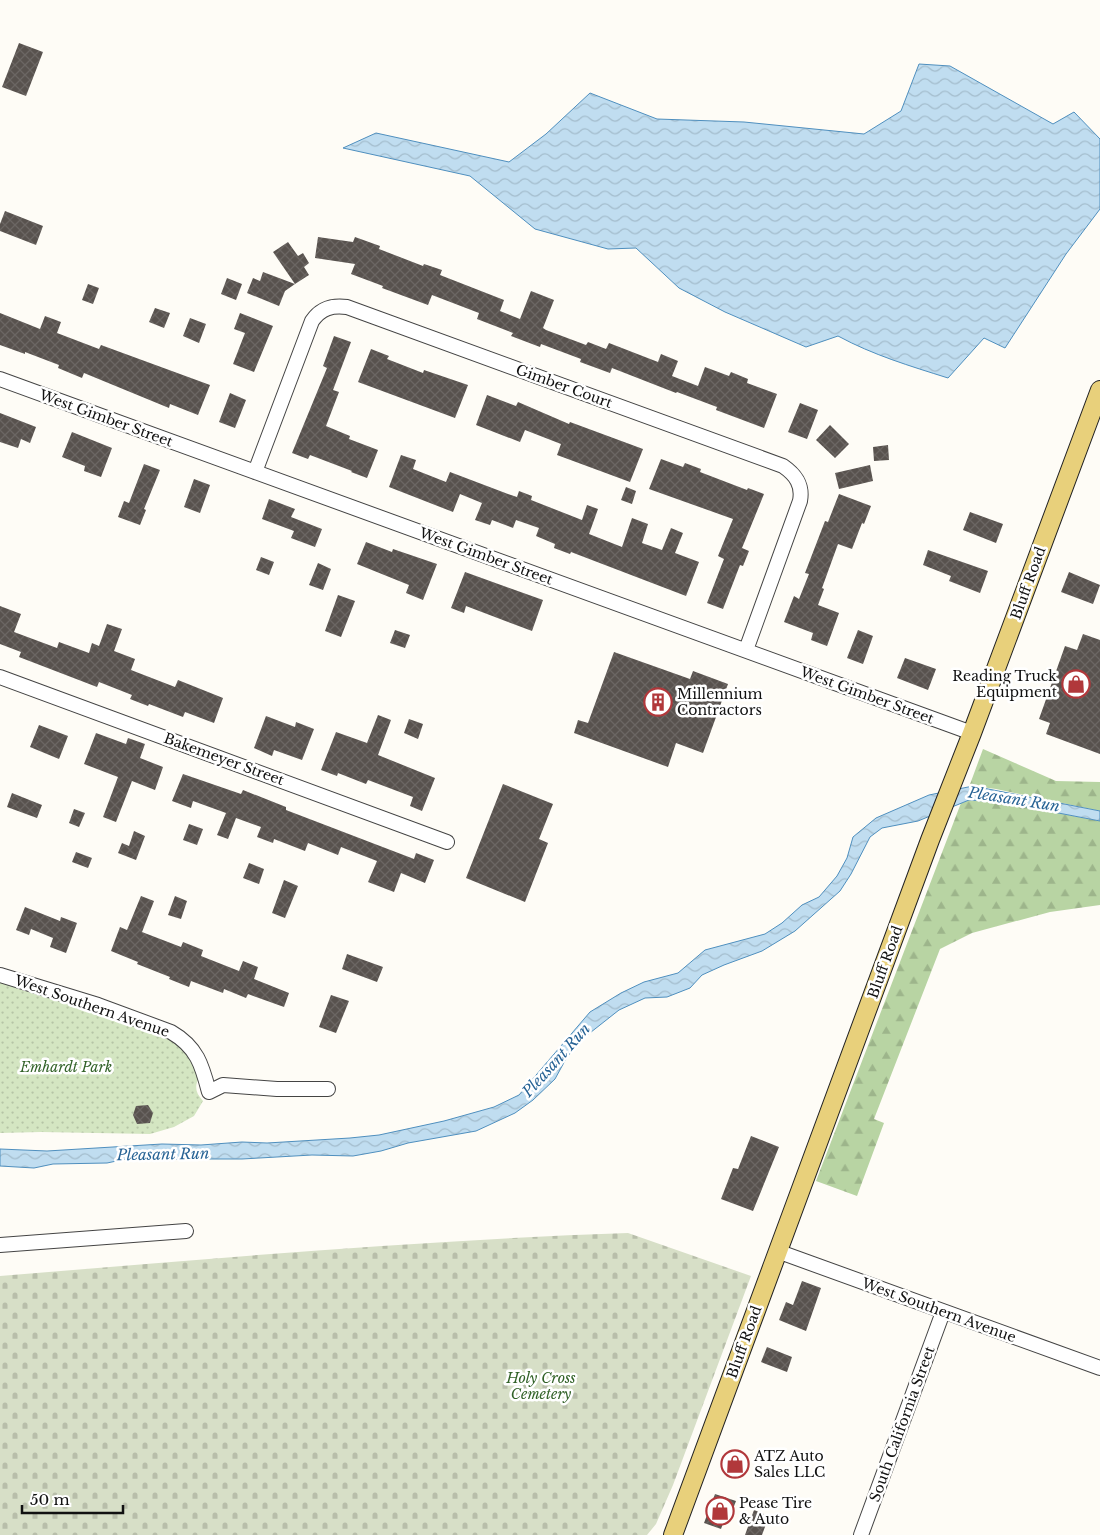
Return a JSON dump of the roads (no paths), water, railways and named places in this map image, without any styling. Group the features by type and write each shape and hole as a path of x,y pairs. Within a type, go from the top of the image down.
{"main road":[{"name":"Bluff Road","path":"673,1535 930,840 1100,390"}],"street":[{"name":"Gimber Court","path":"255,472 312,321 321,311 329,307 347,307 783,466 791,471 797,478 800,487 800,501 746,650"},
{"name":"West Gimber Street","path":"0,380 972,733"},
{"name":"Bakemeyer Street","path":"0,677 448,842"},
{"name":"West Southern Avenue","path":"0,975 98,1005 180,1037 195,1052 201,1064 209,1092 223,1085 276,1089 328,1089"},
{"path":"0,1245 186,1231"},
{"name":"West Southern Avenue","path":"778,1251 1100,1368"},
{"name":"South California Street","path":"861,1535 943,1312"}],"water":[{"path":"919,64 950,66 1053,124 1074,112 1100,139 1100,209 1066,254 1005,348 984,338 948,378 878,354 838,336 806,347 725,312 679,288 636,248 608,249 535,229 470,176 343,148 376,133 509,162 546,134 590,93 657,119 744,122 864,134 901,111"},
{"name":"Pleasant Run","path":"973,786 1100,811 1100,821 1001,802 969,800 918,821 882,828 870,837 840,891 795,931 762,951 702,975 690,988 667,997 645,998 619,1010 581,1040 567,1057 555,1079 533,1100 515,1113 476,1131 408,1143 381,1151 353,1156 312,1155 242,1159 126,1159 107,1163 53,1164 34,1168 0,1166 0,1149 47,1151 162,1144 267,1143 350,1138 379,1135 444,1121 494,1107 519,1095 590,1012 621,993 644,982 678,973 705,950 765,934 782,923 802,905 819,897 837,876 847,858 853,837 876,818 929,795"}],"place":[{"name":"Reading Truck Equipment","path":"1076,684"},
{"name":"Millennium Contractors","path":"658,702"},
{"name":"ATZ Auto Sales LLC","path":"735,1464"},
{"name":"Pease Tire & Auto","path":"720,1511"}],"park label":[{"name":"Emhardt Park","path":"66,1067"},
{"name":"Holy Cross Cemetery","path":"541,1386"}]}
